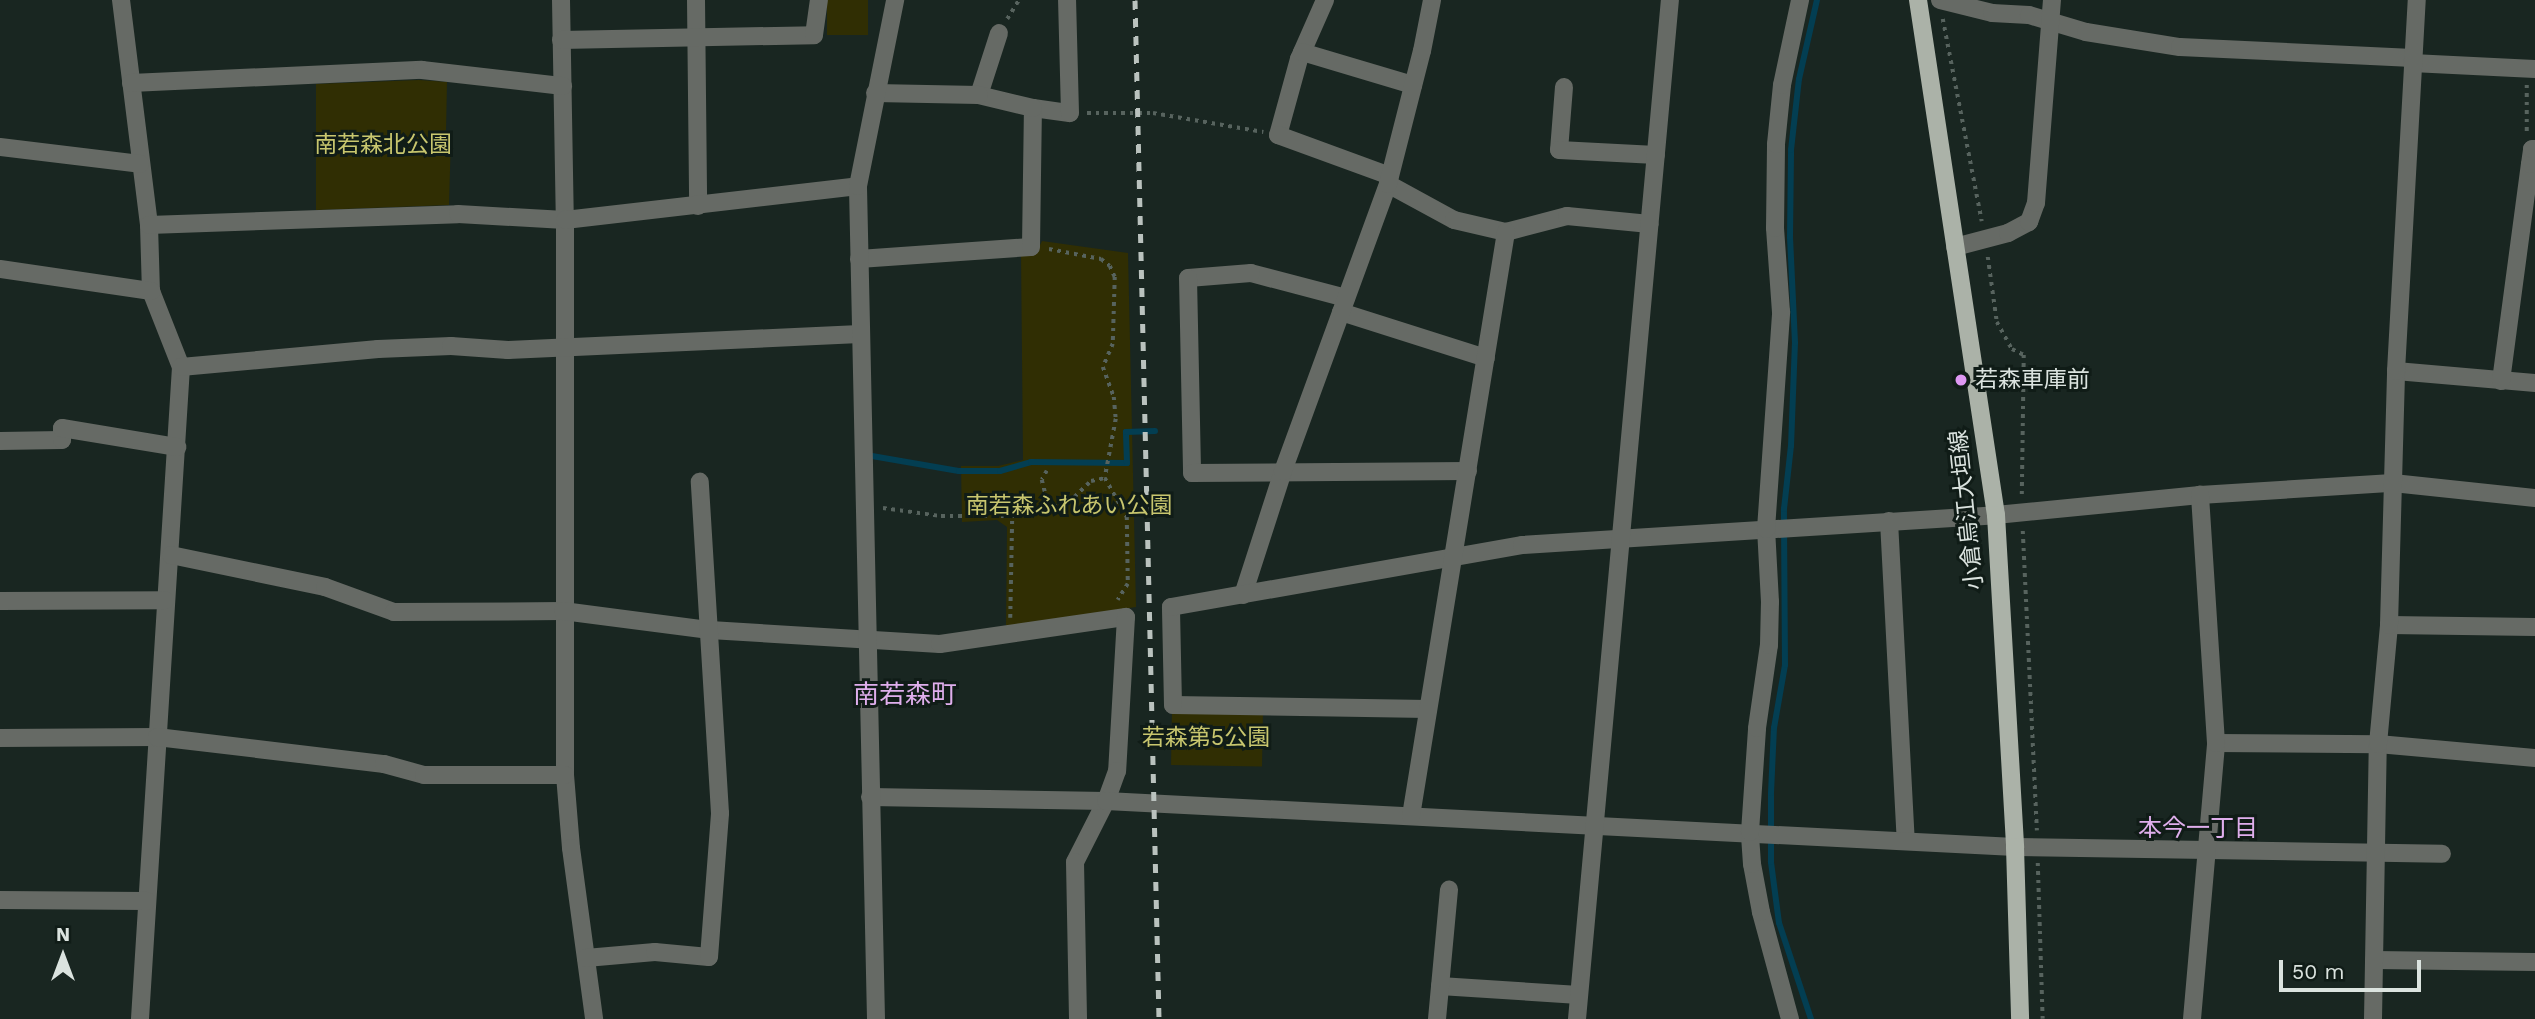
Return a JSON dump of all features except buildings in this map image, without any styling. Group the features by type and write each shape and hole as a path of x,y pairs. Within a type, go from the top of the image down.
{"main road":[{"name":"小倉烏江大垣線","path":"1919,2 1996,514 2015,847 2020,1019"}],"street":[{"path":"121,0 149,225 151,290 181,368 140,1019"},
{"path":"561,0 565,220 565,775 571,848 594,1019"},
{"path":"696,0 698,206"},
{"path":"561,40 814,35 819,0"},
{"path":"876,1019 858,187 895,0"},
{"path":"875,93 979,95 1033,108 1070,113 1067,0"},
{"path":"1325,0 1302,52 1278,135 1389,180 1454,220 1506,232 1567,216 1650,224"},
{"path":"1243,595 1283,471 1389,180 1432,0"},
{"path":"1577,1019 1670,0"},
{"path":"1790,1019 1761,912 1752,864 1757,728 1769,645 1777,527 1781,312 1775,228 1776,144 1782,85 1800,0"},
{"path":"1919,2 1940,0 1992,13 2029,15 2086,32 2180,47 2531,69"},
{"path":"1955,247 2008,233 2029,222 2036,203 2052,0"},
{"path":"2373,1019 2378,744 2389,625 2396,371 2417,0"},
{"path":"979,95 999,33"},
{"path":"1302,52 1413,85"},
{"path":"131,83 422,70 563,86"},
{"path":"1564,86 1559,150 1656,155"},
{"path":"859,259 1031,247 1033,108"},
{"path":"0,147 140,164"},
{"path":"2501,381 2534,149"},
{"path":"149,225 458,214 565,220 858,187"},
{"path":"1411,816 1506,232"},
{"path":"0,269 151,290"},
{"path":"1468,471 1192,473 1188,278 1251,273 1486,358"},
{"path":"181,368 378,349 450,346 508,350 860,334"},
{"path":"2396,371 2535,383"},
{"path":"0,441 62,440 62,428 177,446"},
{"path":"586,958 655,952 709,957 720,813 700,482"},
{"path":"1428,709 1172,705 1171,607 1522,545 1996,514 2200,495 2393,483 2535,498"},
{"path":"2192,1019 2216,743 2200,495"},
{"path":"1889,520 1906,841"},
{"path":"171,555 325,587 394,612 563,611 710,630 940,644 1126,617 1121,735 1116,771 1107,801 1074,862 1078,1019"},
{"path":"0,601 165,600"},
{"path":"2389,625 2535,627"},
{"path":"0,738 157,737 384,764 424,775 565,775"},
{"path":"2216,743 2378,744 2535,758"},
{"path":"870,797 1107,801 2015,847 2442,854"},
{"path":"1437,1019 1449,890"},
{"path":"0,900 146,901"},
{"path":"2374,960 2535,962"},
{"path":"1440,986 1579,995"}],"path":[{"path":"2531,69 2528,141 2534,149"},
{"path":"1070,113 1153,113 1278,135"},
{"path":"1031,247 1088,254 1110,265 1115,277 1114,344 1103,367 1115,397 1115,419 1105,478 1127,517 1128,584 1105,620"},
{"path":"1047,471 1042,480 1049,508"},
{"path":"864,505 941,516 1012,516 1068,503 1091,481 1105,478"},
{"path":"1010,634 1012,516"}],"green space":[{"path":"827,0 868,0 868,35 827,35"},
{"name":"南若森北公園","path":"419,80 447,82 446,131 451,135 449,205 316,210 316,84"},
{"name":"南若森ふれあい公園","path":"1042,241 1128,253 1136,607 1006,626 1007,527 997,520 962,522 961,466 998,466 1023,460 1021,254 1036,253"},
{"name":"若森第5公園","path":"1172,709 1263,711 1262,767 1171,765"}],"waterway":[{"path":"1811,1019 1779,923 1771,862 1771,793 1774,728 1785,665 1784,509 1791,446 1795,343 1790,237 1791,150 1799,79 1817,0"},
{"path":"872,456 959,471 1000,471 1031,462 1127,463 1126,432 1155,431"}],"railway":[{"path":"1135,0 1159,1019"}],"place":[{"name":"若森車庫前","path":"1961,380"}],"district":[{"name":"南若森町","path":"905,695"},
{"name":"本今一丁目","path":"2198,829"}]}
